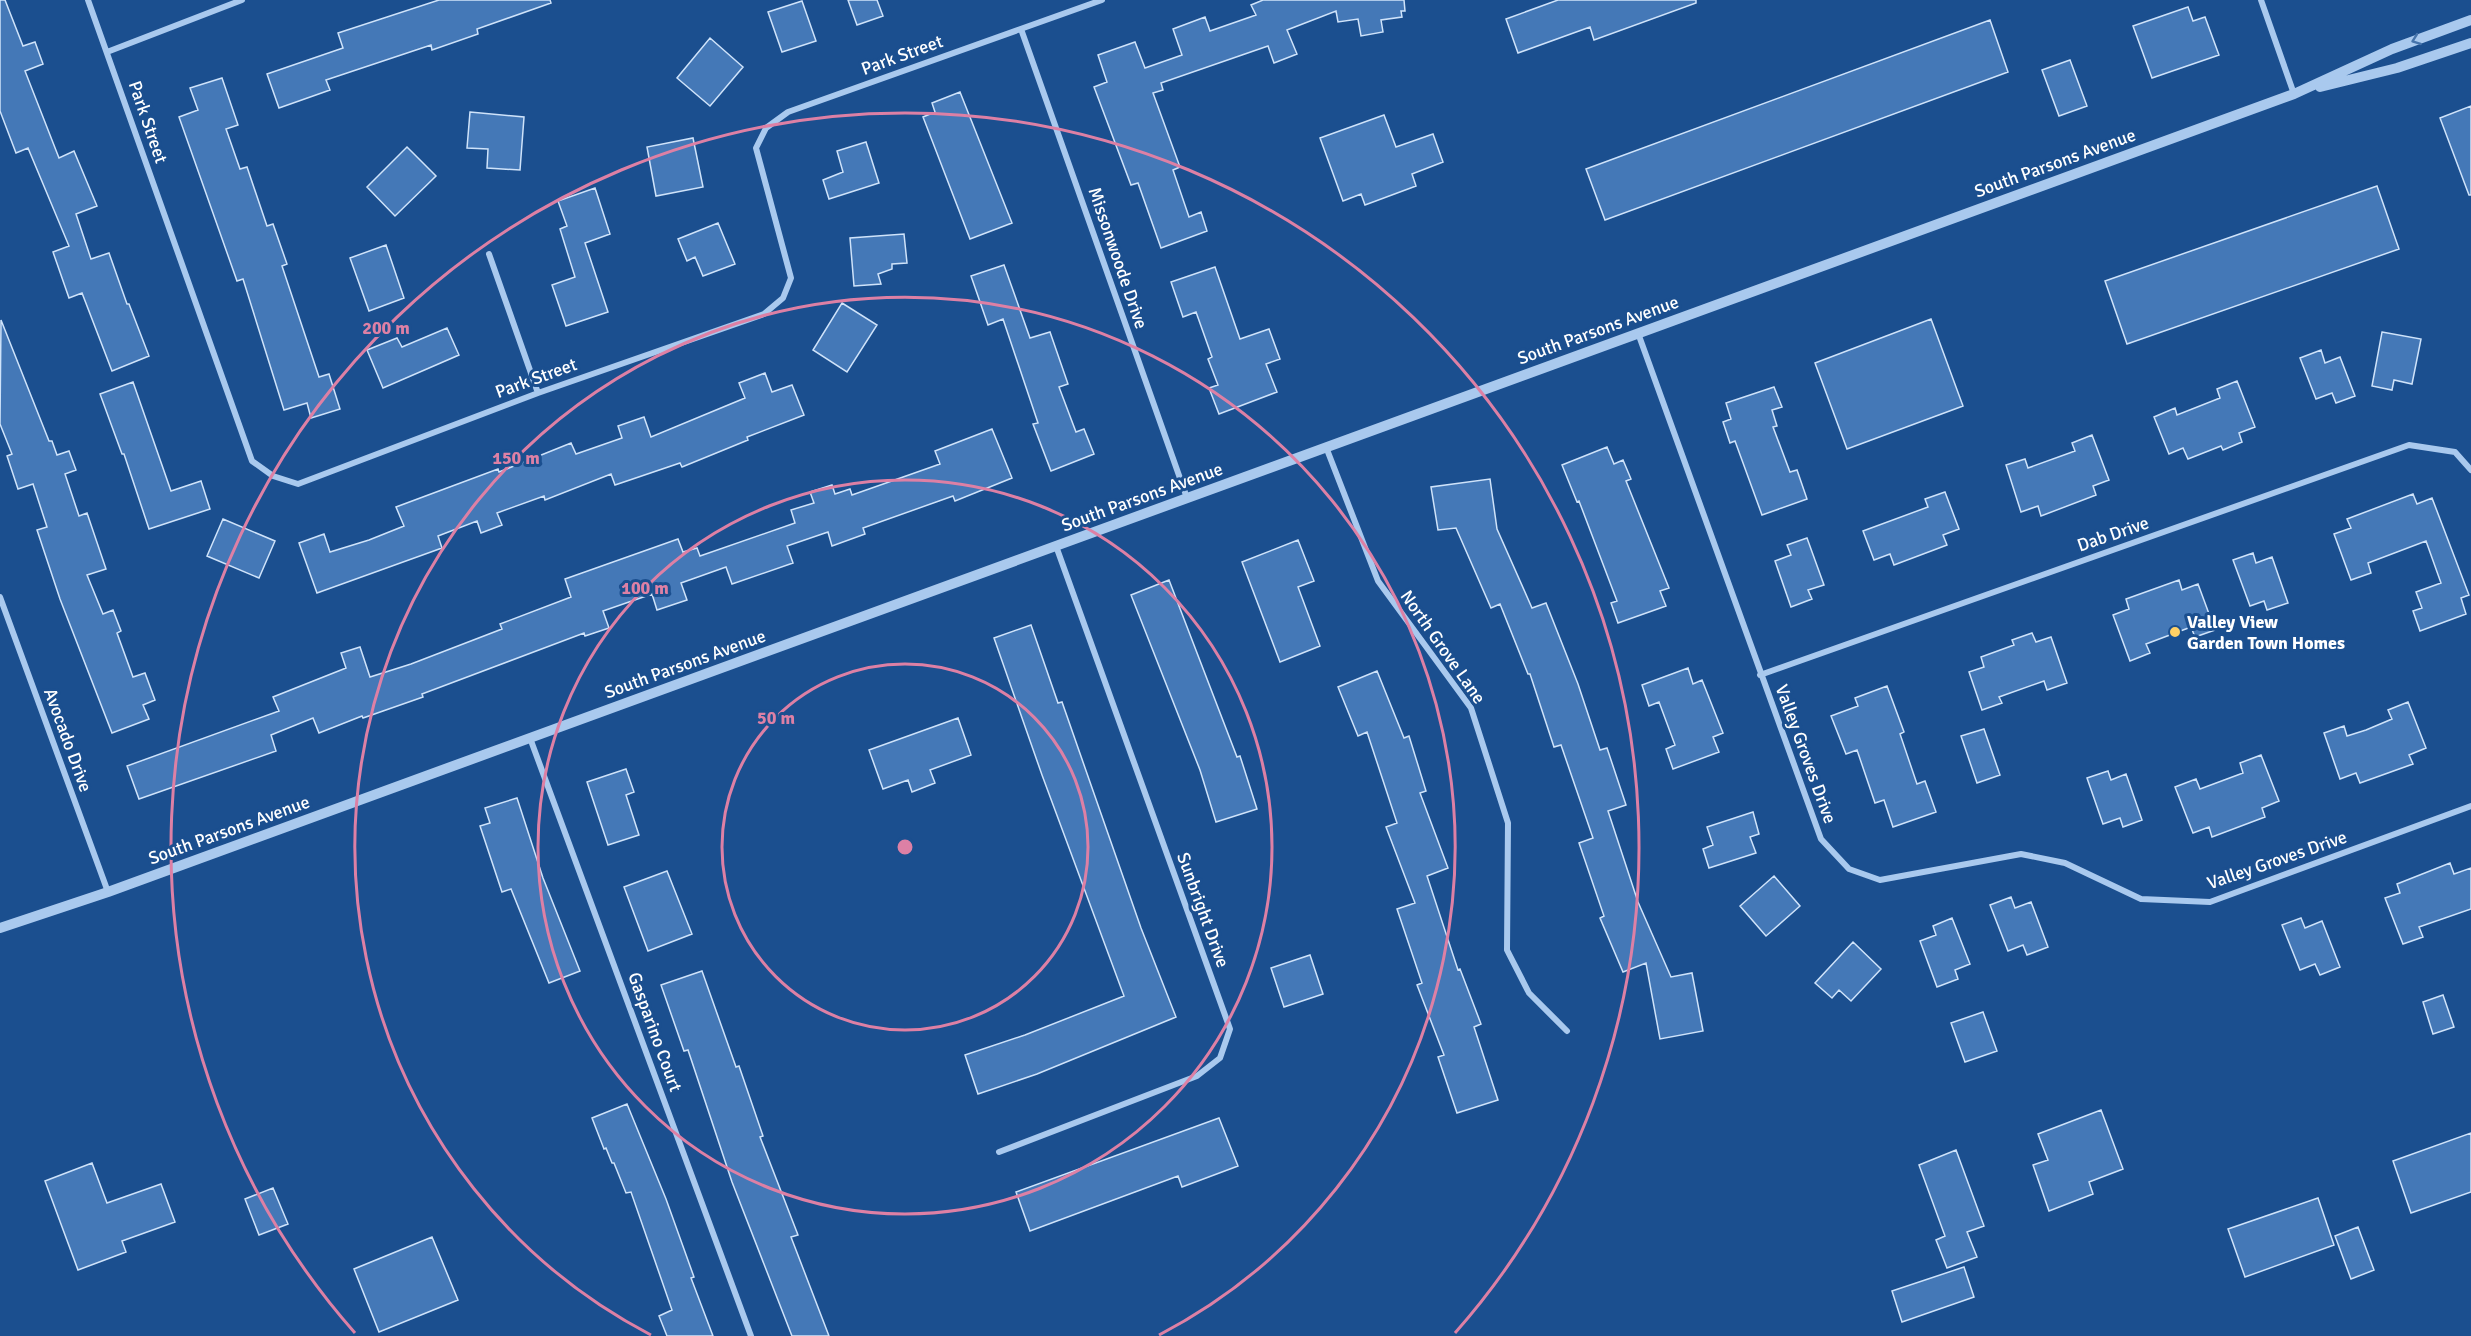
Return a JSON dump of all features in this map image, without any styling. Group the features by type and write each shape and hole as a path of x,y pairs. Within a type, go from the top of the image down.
{"street":[{"name":"Park Street","path":"88,0 252,461 273,476 298,484 538,393 764,314 783,298 791,278 756,148 766,128 788,112 1102,0"},
{"path":"107,51 242,0"},
{"path":"2261,0 2294,94"},
{"name":"South Parsons Avenue","path":"0,928 108,892 2294,94 2392,49 2471,20"},
{"name":"Missonwoode Drive","path":"1021,29 1187,498"},
{"name":"South Parsons Avenue","path":"2294,94 2397,68 2471,43"},
{"path":"489,254 538,393"},
{"name":"Valley Groves Drive","path":"1638,333 1821,839 1849,869 1880,880 2021,854 2065,863 2141,899 2210,902 2471,806"},
{"name":"Dab Drive","path":"1760,675 2409,445 2455,452 2471,470"},
{"name":"North Grove Lane","path":"1326,447 1378,581 1471,708 1508,823 1507,950 1529,993 1567,1032"},
{"name":"Sunbright Drive","path":"999,1152 1197,1076 1220,1058 1230,1029 1056,546"},
{"name":"Avocado Drive","path":"0,597 108,892"},
{"name":"Gasparino Court","path":"530,738 751,1336"}],"building":[{"path":"0,0 5,0 23,46 35,42 43,64 25,71 59,158 74,151 97,206 76,214 91,259 109,253 149,356 112,371 82,293 69,298 53,252 69,246 28,148 16,153 0,111"},
{"path":"439,0 550,0 551,3 477,29 478,34 432,50 431,45 326,80 330,90 279,108 267,74 343,48 338,33"},
{"path":"848,0 877,0 883,16 857,25"},
{"path":"1263,0 1404,0 1405,11 1401,11 1402,17 1381,20 1383,32 1361,36 1358,19 1338,22 1336,11 1287,30 1297,54 1274,63 1268,46 1161,83 1163,90 1153,93 1180,167 1173,170 1189,217 1201,212 1207,231 1161,248 1138,183 1131,185 1094,87 1107,82 1098,55 1135,42 1145,68 1182,55 1173,29 1205,17 1210,31 1256,15 1251,5"},
{"path":"1558,0 1696,0 1696,3 1594,40 1590,27 1518,53 1506,19"},
{"path":"802,1 816,41 782,52 768,12"},
{"path":"2188,7 2193,21 2205,17 2219,55 2152,78 2133,26"},
{"path":"1990,20 2008,72 1605,220 1586,169"},
{"path":"710,38 743,67 710,106 677,78"},
{"path":"2070,60 2087,106 2059,116 2042,70"},
{"path":"222,78 238,125 226,129 240,169 247,167 267,226 273,224 287,264 282,266 319,377 329,374 340,409 311,418 307,403 284,410 243,279 237,281 179,117 198,110 190,88"},
{"path":"960,92 1012,223 970,239 923,117 935,112 932,103"},
{"path":"2471,106 2471,195 2469,195 2440,118"},
{"path":"470,112 524,117 520,170 487,168 488,149 467,148"},
{"path":"1384,115 1396,147 1433,134 1443,162 1412,174 1416,186 1365,205 1361,194 1343,201 1320,138"},
{"path":"693,138 703,187 656,196 647,147"},
{"path":"866,142 879,183 829,199 823,180 843,172 837,151"},
{"path":"407,147 436,176 395,216 367,187"},
{"path":"2377,186 2399,249 2127,344 2105,281"},
{"path":"595,188 610,234 585,243 608,312 566,326 552,285 575,277 560,229 567,226 558,201"},
{"path":"718,223 735,264 703,276 695,257 687,261 678,239"},
{"path":"904,234 907,263 892,264 892,269 878,274 881,284 854,286 850,238"},
{"path":"386,245 404,298 369,311 350,258"},
{"path":"1004,265 1030,338 1050,332 1068,384 1059,387 1076,432 1084,429 1094,454 1051,471 1033,424 1038,423 1003,319 988,325 971,276"},
{"path":"1215,267 1240,339 1269,329 1280,359 1266,364 1277,392 1219,414 1209,388 1218,385 1208,359 1212,357 1196,312 1183,317 1171,282"},
{"path":"842,303 877,325 847,372 813,350"},
{"path":"1931,319 1963,406 1847,449 1815,363"},
{"path":"1,320 49,441 52,441 57,455 69,451 76,470 65,474 79,516 87,513 106,569 87,575 103,614 113,610 121,631 117,633 133,677 145,673 155,700 143,705 149,719 112,733 60,599 37,530 47,527 33,484 18,489 7,456 12,454 0,424"},
{"path":"447,328 459,355 383,388 367,350 397,338 402,347"},
{"path":"2382,332 2421,339 2412,384 2394,380 2392,390 2372,386"},
{"path":"2321,350 2325,363 2340,357 2355,396 2336,403 2332,393 2316,399 2300,358"},
{"path":"765,373 772,392 792,385 804,415 747,437 748,440 682,467 680,463 615,485 611,474 545,500 544,496 497,513 502,525 481,533 477,521 438,536 442,548 317,593 299,543 324,534 330,552 369,540 404,526 396,507 498,469 499,472 571,443 576,454 622,438 618,426 644,417 651,437 745,398 739,383"},
{"path":"2237,381 2255,427 2239,433 2242,442 2223,450 2221,446 2188,459 2183,448 2169,454 2154,417 2175,408 2177,415 2220,398 2217,389"},
{"path":"133,382 171,491 201,481 210,509 149,529 124,454 122,454 100,394"},
{"path":"1774,387 1782,407 1772,410 1777,426 1773,427 1790,472 1797,470 1807,499 1762,515 1735,441 1730,443 1723,422 1731,419 1726,403"},
{"path":"992,429 1012,478 955,501 953,496 863,528 865,534 832,546 828,532 787,546 793,563 732,584 726,567 681,583 687,600 657,610 652,594 603,611 609,628 585,636 584,633 422,694 423,697 363,718 362,716 319,733 313,718 271,735 276,751 139,799 127,766 279,711 273,697 346,668 341,653 360,647 370,677 411,664 502,629 500,624 571,597 565,579 678,539 683,552 697,548 700,556 795,523 791,510 814,503 810,492 832,485 835,494 850,489 852,495 940,464 935,451"},
{"path":"2092,435 2109,480 2093,486 2096,495 2041,516 2038,506 2021,512 2006,465 2025,459 2028,468 2075,451 2072,443"},
{"path":"1607,447 1614,464 1623,460 1631,479 1626,481 1669,588 1660,591 1666,606 1618,623 1611,603 1617,601 1579,501 1577,502 1562,465"},
{"path":"1490,479 1497,529 1532,608 1546,603 1578,684 1600,750 1607,748 1626,805 1608,811 1638,902 1671,977 1692,973 1703,1031 1660,1039 1646,963 1623,972 1600,918 1604,916 1579,843 1593,838 1561,745 1554,747 1530,674 1528,674 1500,604 1491,608 1456,528 1438,530 1431,487"},
{"path":"1945,492 1959,529 1943,535 1947,545 1894,565 1890,554 1874,560 1863,531 1928,507 1925,499"},
{"path":"2413,494 2417,504 2432,498 2469,595 2461,598 2466,614 2420,631 2413,611 2422,608 2416,592 2441,583 2426,541 2368,563 2371,573 2351,580 2334,534 2351,528 2347,519"},
{"path":"223,519 275,541 259,578 207,556"},
{"path":"1807,538 1824,585 1808,590 1812,599 1791,607 1775,561 1791,555 1787,545"},
{"path":"1298,540 1314,581 1298,587 1320,646 1280,662 1242,562"},
{"path":"2253,553 2256,563 2272,557 2288,603 2267,610 2264,601 2250,606 2233,560"},
{"path":"1169,580 1237,757 1240,756 1257,809 1216,822 1200,770 1131,595"},
{"path":"2179,580 2182,590 2198,584 2215,630 2195,637 2191,627 2146,644 2150,653 2130,661 2113,615 2129,609 2126,599"},
{"path":"1031,625 1058,703 1062,702 1141,928 1176,1017 1037,1074 978,1094 965,1055 1025,1035 1124,996 994,638"},
{"path":"2032,633 2036,642 2051,637 2067,683 2047,690 2044,681 1999,697 2002,703 1982,710 1969,672 1984,667 1981,657 2014,645 2012,640"},
{"path":"1688,668 1693,684 1702,680 1723,733 1713,737 1719,752 1673,769 1666,749 1675,745 1659,702 1649,706 1642,685"},
{"path":"1377,671 1404,738 1409,736 1426,791 1420,793 1448,868 1427,876 1458,970 1460,969 1481,1024 1474,1027 1498,1100 1457,1113 1438,1057 1444,1055 1417,985 1422,983 1397,909 1415,903 1386,827 1397,823 1367,732 1358,736 1338,687"},
{"path":"1887,686 1904,732 1900,734 1917,784 1925,781 1936,812 1893,827 1884,800 1875,803 1857,750 1846,754 1831,716 1858,706 1855,698"},
{"path":"2408,702 2426,748 2409,755 2413,764 2360,783 2356,773 2340,779 2324,733 2344,726 2347,736 2366,730 2392,719 2388,710"},
{"path":"958,718 971,755 930,770 935,783 912,792 908,780 883,789 869,750"},
{"path":"1984,729 2000,775 1977,783 1961,736"},
{"path":"2261,755 2279,801 2262,808 2265,817 2212,837 2209,827 2193,833 2175,787 2196,779 2200,789 2243,773 2240,763"},
{"path":"626,769 634,792 626,795 639,835 608,845 587,782"},
{"path":"2108,771 2111,780 2126,774 2142,820 2123,827 2120,818 2103,824 2087,778"},
{"path":"517,798 543,878 580,971 549,983 511,889 502,892 480,826 490,823 485,808"},
{"path":"1753,812 1759,834 1750,837 1756,853 1709,868 1703,849 1713,845 1707,827"},
{"path":"2450,863 2454,874 2471,868 2471,909 2419,927 2423,937 2403,944 2385,898 2400,893 2397,884"},
{"path":"667,871 692,934 648,951 624,887"},
{"path":"1774,876 1800,906 1766,936 1740,906"},
{"path":"2011,897 2015,908 2031,902 2048,947 2027,955 2023,945 2008,951 1990,905"},
{"path":"1952,918 1970,964 1955,970 1958,979 1937,987 1920,941 1936,935 1933,926"},
{"path":"2301,918 2305,928 2322,921 2340,967 2320,975 2315,964 2300,970 2282,925"},
{"path":"1853,942 1881,969 1851,1001 1839,990 1832,998 1815,983"},
{"path":"1310,955 1323,994 1284,1007 1271,968"},
{"path":"702,971 736,1067 739,1066 763,1136 760,1137 798,1235 791,1237 829,1336 792,1336 732,1182 688,1050 684,1051 661,985"},
{"path":"2443,995 2454,1027 2433,1034 2423,1002"},
{"path":"1983,1012 1997,1051 1965,1062 1951,1023"},
{"path":"627,1104 666,1199 694,1277 691,1278 713,1336 667,1336 659,1316 672,1310 631,1192 626,1193 614,1163 606,1148 604,1149 592,1118"},
{"path":"2101,1110 2123,1169 2089,1182 2093,1194 2049,1211 2033,1165 2048,1160 2038,1134"},
{"path":"1219,1118 1238,1166 1182,1187 1178,1176 1030,1231 1016,1192"},
{"path":"2471,1133 2471,1192 2411,1213 2393,1161"},
{"path":"1956,1150 1984,1226 1967,1232 1977,1257 1947,1268 1936,1240 1945,1236 1919,1165"},
{"path":"92,1163 107,1203 161,1184 175,1222 122,1241 126,1252 78,1270 45,1181"},
{"path":"273,1188 288,1224 259,1235 245,1199"},
{"path":"2318,1198 2334,1245 2245,1277 2228,1229"},
{"path":"2358,1227 2374,1270 2351,1279 2335,1236"},
{"path":"432,1237 458,1300 379,1332 354,1269"},
{"path":"1964,1267 1974,1297 1902,1322 1892,1291"}],"place":[{"name":"Valley View Garden Town Homes","path":"2175,632"}]}
